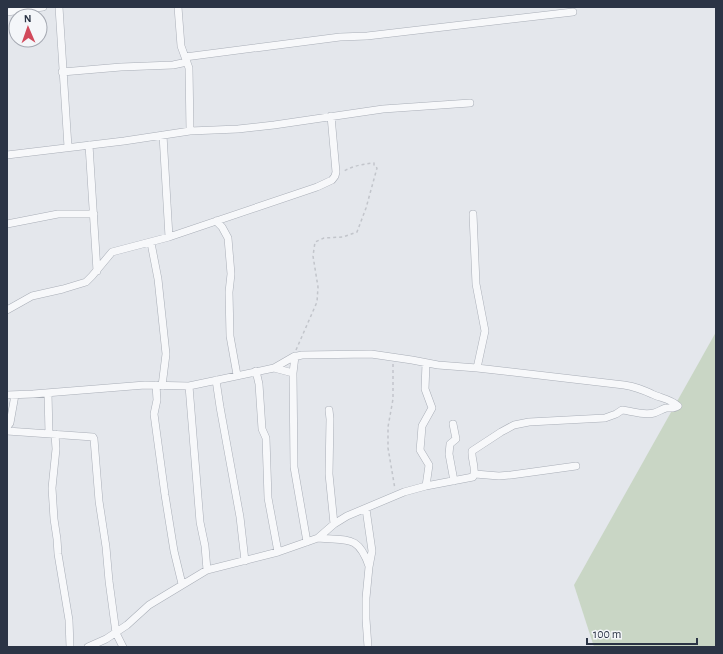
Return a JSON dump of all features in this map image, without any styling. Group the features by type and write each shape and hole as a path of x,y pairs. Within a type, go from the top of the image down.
{"street":[{"path":"7,12 43,7"},
{"path":"59,7 68,147"},
{"path":"178,7 181,46 189,68 190,130"},
{"path":"62,72 121,67 173,65 186,60 340,37 367,36 573,12"},
{"path":"7,155 163,135 190,130 238,129 383,109 470,103"},
{"path":"7,310 32,296 82,283 97,271 112,252 169,238 318,187 332,180 335,176 331,116"},
{"path":"163,135 169,238"},
{"path":"89,145 97,271"},
{"path":"7,224 58,214 94,214"},
{"path":"474,214 476,284 485,331 477,368"},
{"path":"216,221 222,227 228,238 231,274 229,292 230,336 237,375"},
{"path":"151,243 158,279 166,354 154,414 164,495 174,551 182,584"},
{"path":"7,427 10,423 11,395 116,387 189,386 274,368 294,357 308,354 371,354 438,365 477,368 639,387 652,394 665,398 678,406 648,414 640,414 622,410 605,418 529,422 514,425 472,451 475,474"},
{"path":"294,357 292,372 294,468 307,542"},
{"path":"426,363 425,389 432,408 422,426 420,450 429,465 426,486"},
{"path":"274,368 292,372"},
{"path":"256,371 259,384 262,429 266,438 268,498 278,552"},
{"path":"216,380 240,517 245,561"},
{"path":"189,386 200,522 205,546 207,570"},
{"path":"48,393 52,434 56,449 52,488 54,519 69,620 70,647"},
{"path":"329,410 329,474 334,524"},
{"path":"453,424 456,439 450,444 449,454 454,481"},
{"path":"7,431 93,437 116,632 123,647"},
{"path":"88,647 106,639 127,625 149,605 207,570 278,552 318,538 334,524 356,512 393,497 426,486 474,477 475,474 499,476 576,466"},
{"path":"366,509 372,551 369,566 366,619 368,647"},
{"path":"318,538 351,541 356,543 362,550 369,566"}],"path":[{"path":"294,357 317,302 318,287 313,256 315,242 324,238 343,237 357,232 366,208 377,168 374,166 374,163 354,166 335,176"},
{"path":"393,357 393,399 388,427 388,448 395,490 393,497"}],"green space":[{"path":"716,332 716,647 594,647 574,585"}]}
